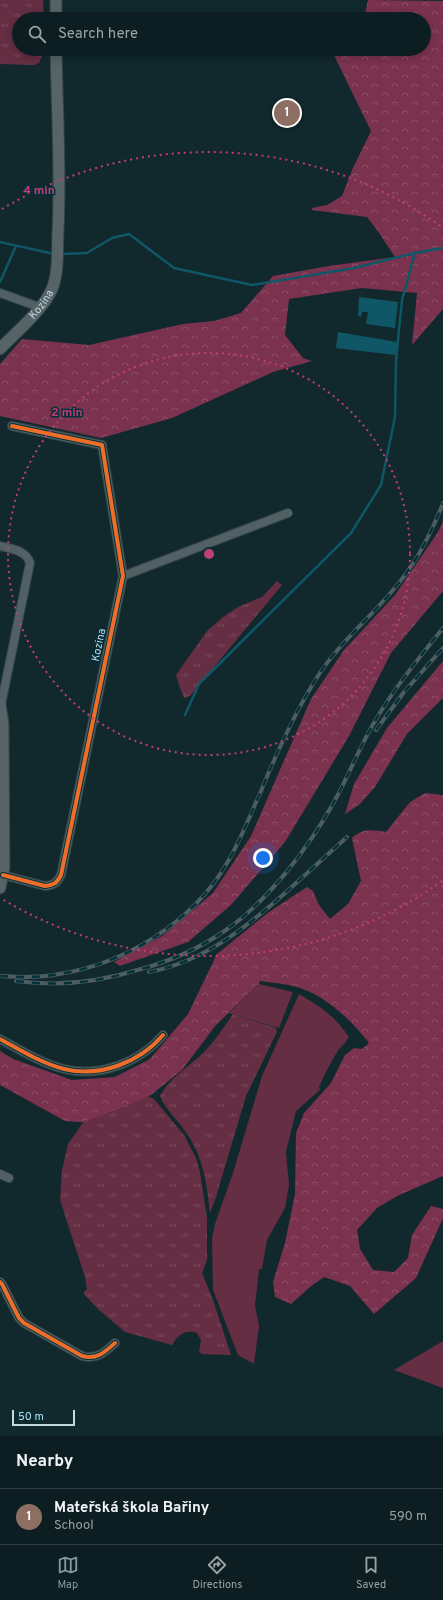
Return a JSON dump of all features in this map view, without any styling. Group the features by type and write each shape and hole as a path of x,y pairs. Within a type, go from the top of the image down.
{"main road":[{"path":"56,0 56,12"},
{"name":"Kozina","path":"0,349 39,307 52,289 57,248 60,179 56,56"},
{"path":"0,704 3,722 4,875 0,888"}],"street":[{"path":"1,293 39,307"},
{"name":"Kozina","path":"4,875 46,886 52,886 57,883 61,875 122,576 102,444 12,426"},
{"path":"122,576 288,513"},
{"path":"0,546 25,554 30,563 0,704"},
{"path":"0,1039 63,1069 86,1071 119,1066 149,1050 163,1034"},
{"path":"0,1174 9,1178"},
{"path":"0,1282 19,1318 24,1323 82,1356 90,1358 96,1357 104,1353 115,1343"}],"green space":[{"path":"0,0 43,0 44,12 12,12 12,56 42,56 39,63 34,65 0,64"},
{"path":"368,0 443,1 443,309 412,345 417,293 362,288 289,299 285,335 303,358 312,361 273,372 172,418 101,438 0,416 0,364 22,339 89,345 183,324 214,321 241,313 273,276 329,266 395,257 367,217 312,210 312,208 327,205 342,196 353,168 371,131 334,56 431,56 431,12 365,12"},
{"path":"443,521 443,591 391,653 349,736 285,842 231,905 188,942 120,966 114,962 162,936 213,893 251,836 311,699 344,650 395,595 438,532"},
{"path":"277,581 282,585 190,696 184,698 176,675 207,631 223,617 238,607 262,597"},
{"path":"443,661 443,698 407,734 375,787 360,804 345,814 354,784 387,728"},
{"path":"425,793 443,795 443,1176 397,1196 377,1208 357,1230 360,1249 373,1270 394,1272 408,1258 412,1235 431,1206 443,1209 443,1218 416,1278 374,1314 350,1286 324,1277 291,1304 275,1297 273,1282 285,1243 295,1194 296,1133 304,1113 331,1083 345,1055 354,1048 362,1049 369,1043 348,1019 313,993 298,987 260,981 259,984 216,1025 182,1070 151,1095 84,1122 65,1121 0,1085 0,1051 13,1059 72,1080 115,1077 150,1059 188,1014 217,954 269,912 307,887 313,891 319,905 330,919 348,904 361,881 352,838 368,830 386,832 410,802"},
{"path":"259,984 293,992 279,1028 229,1013"},
{"path":"299,994 327,1012 349,1037 339,1049 331,1063 319,1087 320,1090 296,1111 286,1152 289,1185 285,1208 267,1240 262,1269 259,1269 255,1306 259,1326 254,1364 238,1355 213,1290 212,1239 215,1224 233,1173 262,1076"},
{"path":"233,1014 276,1028 277,1032 246,1096 210,1213 206,1181 196,1150 185,1131 168,1110 160,1096 174,1078 208,1048"},
{"path":"148,1096 154,1099 184,1135 196,1158 200,1172 207,1218 207,1260 202,1273 213,1300 231,1355 202,1354 199,1352 201,1340 197,1333 193,1332 183,1333 172,1345 125,1332 98,1309 83,1293 87,1289 85,1277 60,1200 62,1170 68,1144 84,1121"},
{"path":"443,1341 443,1388 394,1370"}],"water":[{"path":"359,297 398,302 395,328 366,324 368,312 362,312 361,317 358,316"},
{"path":"338,332 397,342 395,355 336,348"}],"waterway":[{"path":"61,254 87,253 112,238 129,234 174,268 252,285 354,268 415,253 443,248"},
{"path":"0,242 54,254"},
{"path":"0,282 16,246"},
{"path":"185,715 199,684 351,533 381,485 395,417 396,360 402,300 415,253"}],"railway":[{"path":"0,976 30,977 52,975 84,969 108,961 155,937 196,904 213,884 232,854 286,734 316,679 333,655 401,580 428,538 443,503"},
{"path":"16,981 32,983 79,982 110,977 152,966 206,943 242,918 258,904 287,872 313,837 334,802 364,740 383,708 443,628"},
{"path":"376,730 404,692 443,648"},
{"path":"149,972 187,961 222,942 254,920 347,837"}],"cycle path":[{"path":"3,875 45,886 55,883 61,875 123,576 102,445 12,426"},
{"path":"0,1039 31,1056 55,1066 78,1071 91,1071 118,1066 131,1060 154,1045 163,1035"},
{"path":"0,1282 19,1318 24,1323 82,1356 96,1356 104,1352 115,1343"}],"place":[{"name":"Mateřská škola Bařiny","path":"287,113"}]}
